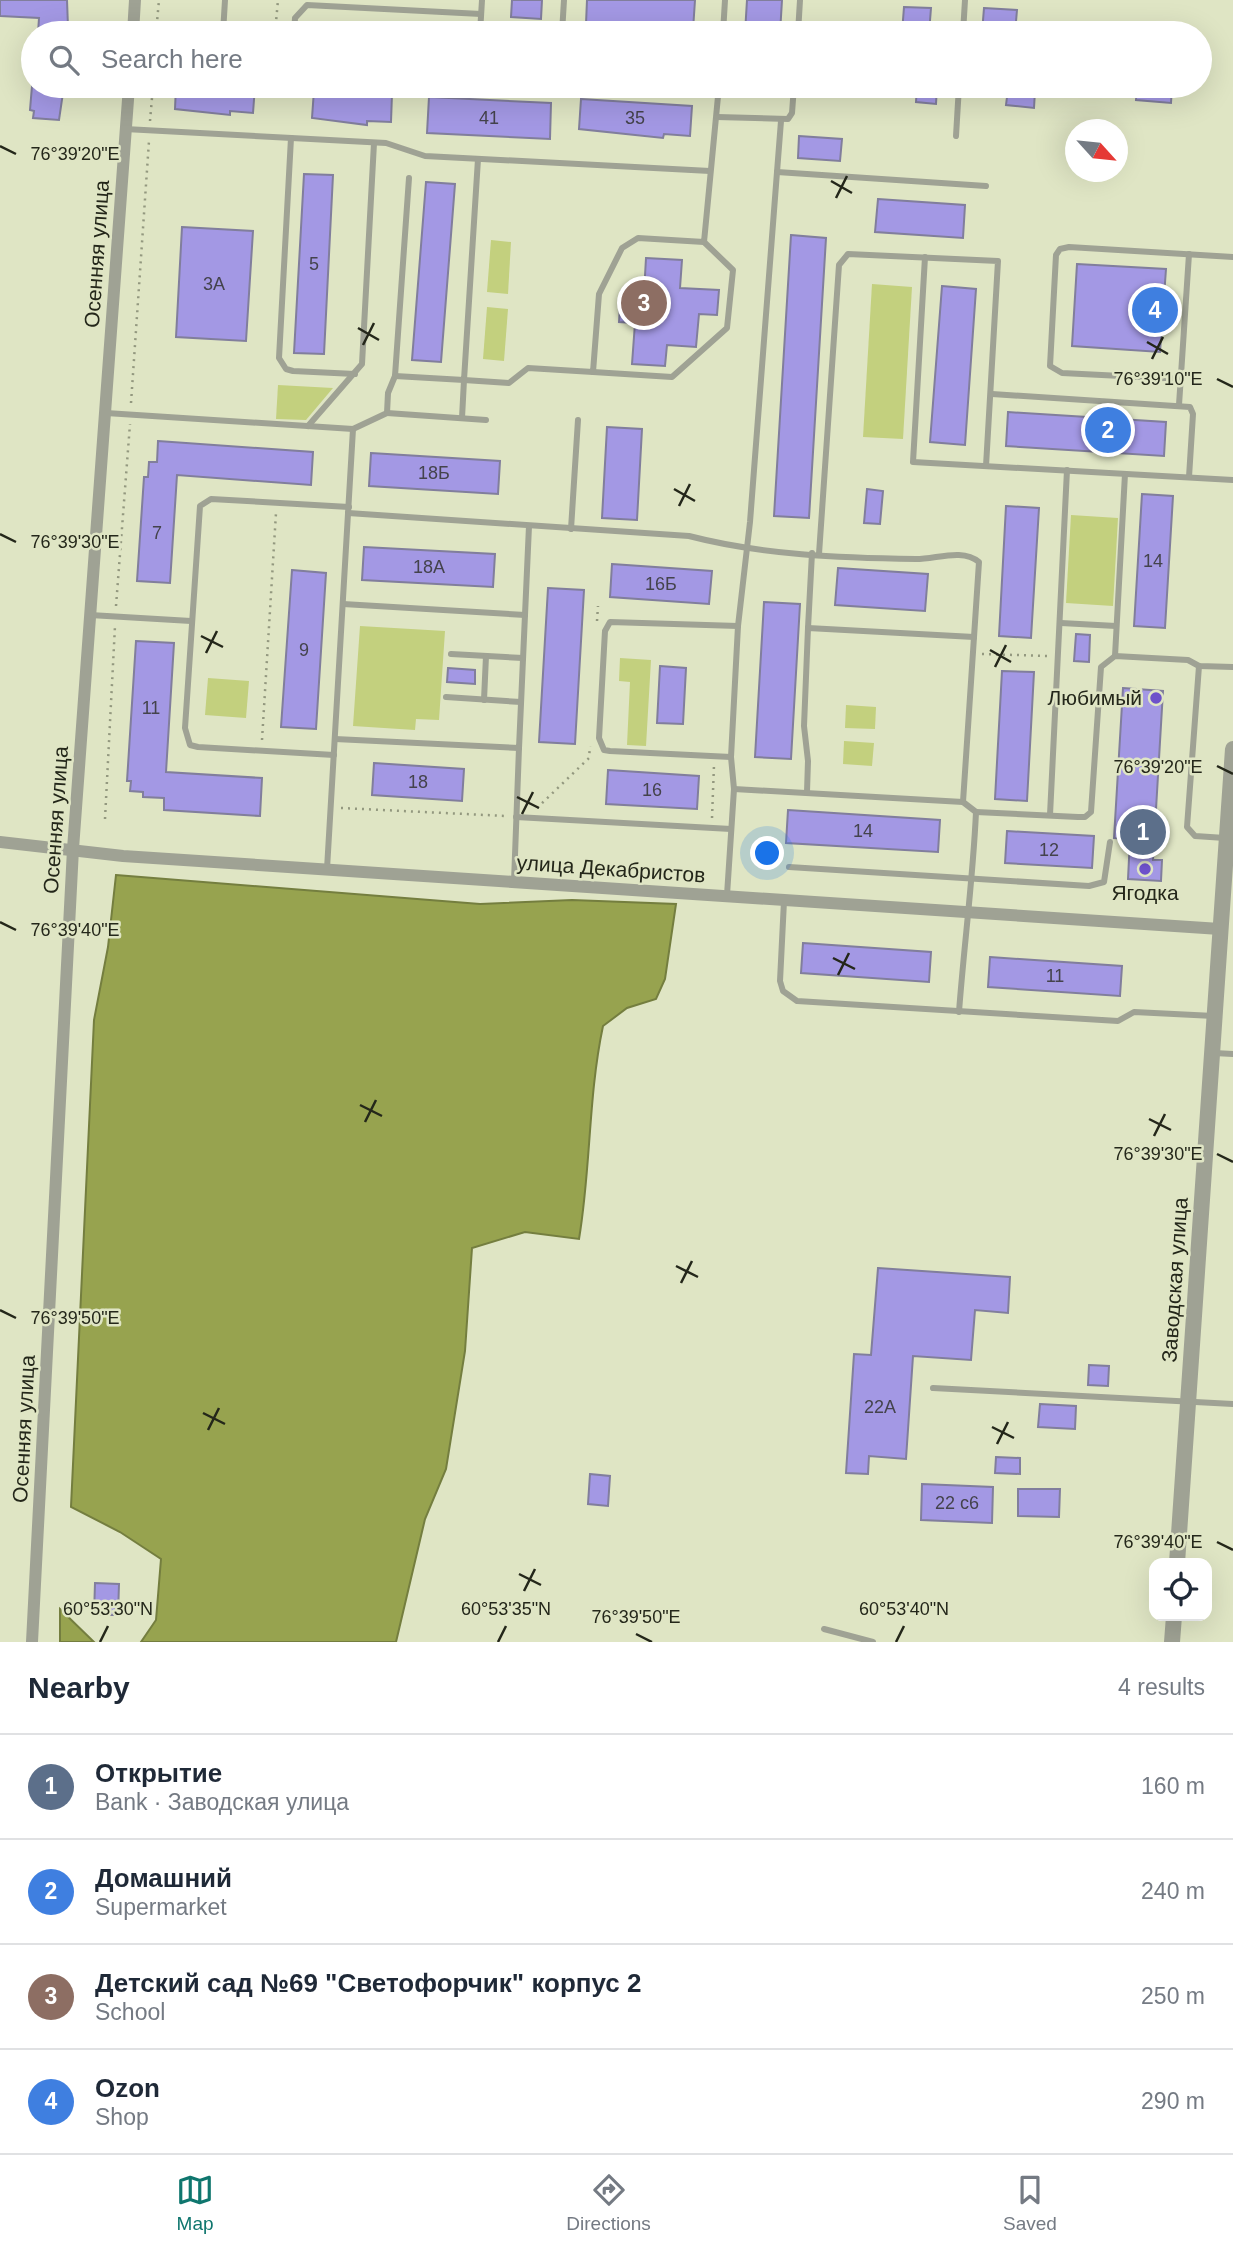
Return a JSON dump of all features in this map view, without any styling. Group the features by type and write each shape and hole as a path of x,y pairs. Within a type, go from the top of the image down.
{"street":[{"path":"134,21 135,0"},
{"name":"Осенняя улица","path":"32,1642 73,849 128,98"},
{"name":"Заводская улица","path":"1177,1558 1213,1016 1220,929 1228,885 1227,838 1233,748"},
{"name":"улица Декабристов","path":"0,842 327,869 1220,929"},
{"path":"1172,1642 1174,1621"}],"lane":[{"path":"224,21 225,0"},
{"path":"481,21 482,0"},
{"path":"563,21 564,0"},
{"path":"724,21 725,0"},
{"path":"798,21 800,0"},
{"path":"964,21 965,0"},
{"path":"295,21 307,5 481,14"},
{"path":"704,242 718,98"},
{"path":"717,117 781,121 792,113 793,98"},
{"path":"956,136 958,98"},
{"path":"727,896 734,789 731,757 738,626 750,522 781,121"},
{"path":"125,129 386,143 425,156 710,171"},
{"path":"291,138 279,358 286,369 293,371 355,374"},
{"path":"308,426 362,363 374,143"},
{"path":"462,418 478,159"},
{"path":"777,172 986,186"},
{"path":"387,414 388,393 395,376 409,178"},
{"path":"395,376 509,383 517,379 524,368 528,368 593,373 672,377 727,328 733,270 704,242 638,238 626,243 599,293 593,373"},
{"path":"1181,379 1055,370 1048,360 1054,261 1060,249 1233,257"},
{"path":"807,792 808,761 804,726 808,628 839,265 848,254 998,261 986,466"},
{"path":"1179,405 1189,254"},
{"path":"925,257 913,461 1233,480"},
{"path":"992,394 1190,407 1193,414 1189,477"},
{"path":"104,413 354,429 387,414 486,420"},
{"path":"571,529 578,419"},
{"path":"327,869 354,429"},
{"path":"1050,815 1067,470"},
{"path":"1115,656 1125,474"},
{"path":"334,755 198,747 185,738 200,506 211,499 276,502 529,526 690,536 745,549 919,559 953,554 972,556 979,562 962,802"},
{"path":"514,882 529,526"},
{"path":"343,604 525,615"},
{"path":"90,615 191,621"},
{"path":"731,757 610,751 604,750 599,738 605,631 610,622 738,626"},
{"path":"1060,623 1116,626"},
{"path":"808,628 974,637"},
{"path":"451,654 523,658"},
{"path":"484,699 486,656"},
{"path":"734,789 962,802 976,812 1085,817 1091,812 1101,667 1115,656 1188,660 1199,666 1233,667"},
{"path":"1199,666 1187,827 1195,836 1227,838"},
{"path":"446,697 521,702"},
{"path":"335,739 519,748"},
{"path":"959,1012 973,878 976,812"},
{"path":"516,817 731,830"},
{"path":"789,867 1098,885 1107,875 1110,842"},
{"path":"784,901 780,981 789,997 797,1001 1118,1021 1134,1012 1213,1016"},
{"path":"1211,1053 1233,1054"},
{"path":"933,1388 1233,1404"},
{"path":"824,1629 873,1642"}],"path":[{"path":"157,21 159,0"},
{"path":"276,21 278,0"},
{"path":"105,819 116,617 152,98"},
{"path":"261,751 276,502"},
{"path":"596,633 598,606"},
{"path":"973,653 1059,657"},
{"path":"527,818 589,758 590,744"},
{"path":"589,758 601,759"},
{"path":"702,765 715,765 711,828"},
{"path":"331,807 516,817"}],"shaded area":[{"path":"491,240 511,242 508,294 487,292"},
{"path":"872,284 912,287 903,439 863,437"},
{"path":"487,307 508,309 504,361 483,359"},
{"path":"278,385 333,388 306,420 276,419"},
{"path":"1071,515 1118,518 1113,606 1066,603"},
{"path":"360,626 445,631 439,720 416,719 415,730 353,726"},
{"path":"620,658 651,660 646,746 627,745 630,682 619,681"},
{"path":"208,678 249,681 246,718 205,715"},
{"path":"846,705 876,707 875,729 845,728"},
{"path":"844,741 874,743 872,766 843,764"},
{"path":"116,875 480,904 572,900 676,904 665,979 656,999 627,1008 603,1026 579,1239 525,1232 472,1248 465,1351 446,1469 425,1519 396,1642 141,1642 156,1620 161,1559 120,1532 71,1507 94,1020 108,947"},
{"path":"60,1609 94,1642 60,1642"}],"building":[{"path":"0,0 67,0 68,21 39,21 39,18 0,16"},
{"path":"512,0 542,0 541,19 511,17"},
{"path":"587,0 695,0 694,21 586,21"},
{"path":"747,0 782,0 781,21 746,21"},
{"path":"904,7 931,8 930,21 903,21"},
{"path":"984,8 1017,10 1016,21 983,21"},
{"path":"31,98 62,98 59,120 33,118 34,111 30,110"},
{"path":"175,98 254,98 253,113 230,111 230,115 175,109"},
{"path":"313,98 392,98 391,122 367,121 367,125 312,118"},
{"path":"429,98 551,103 550,139 427,133"},
{"path":"916,98 936,98 936,104 916,102"},
{"path":"1007,98 1035,98 1034,108 1006,105"},
{"path":"1136,98 1171,98 1171,103"},
{"path":"581,99 692,106 690,136 664,134 663,138 579,129"},
{"path":"799,136 842,139 840,161 798,158"},
{"path":"304,174 333,175 324,354 294,353"},
{"path":"426,182 455,184 441,362 412,360"},
{"path":"878,199 965,205 963,238 875,232"},
{"path":"182,227 253,231 246,341 176,337"},
{"path":"791,235 826,238 809,518 774,516"},
{"path":"646,258 682,260 680,288 719,290 717,315 699,314 696,347 667,345 665,366 632,364 635,323 619,322 621,291 644,293"},
{"path":"1077,264 1166,269 1160,352 1072,346"},
{"path":"942,286 976,289 965,445 930,442"},
{"path":"1008,412 1166,422 1164,456 1006,446"},
{"path":"607,427 642,429 637,520 602,518"},
{"path":"158,441 313,452 311,485 177,475 170,583 137,581 144,477 148,477 149,462 157,462"},
{"path":"371,453 500,461 498,494 369,486"},
{"path":"867,489 883,491 880,524 864,523"},
{"path":"1142,494 1173,496 1165,628 1134,626"},
{"path":"1006,506 1039,508 1031,638 999,636"},
{"path":"364,547 495,554 493,587 362,580"},
{"path":"612,564 712,571 709,604 610,597"},
{"path":"838,568 928,574 925,611 835,605"},
{"path":"292,570 326,573 316,729 281,727"},
{"path":"548,588 584,590 575,744 539,742"},
{"path":"764,602 800,604 791,759 755,757"},
{"path":"1076,634 1090,635 1089,662 1074,661"},
{"path":"136,641 174,643 166,772 262,778 260,816 164,810 164,798 143,797 143,792 130,791 131,781 127,781"},
{"path":"660,666 686,668 683,724 657,723"},
{"path":"448,668 475,670 475,684 447,682"},
{"path":"1002,671 1034,672 1027,801 995,799"},
{"path":"1123,688 1163,691 1153,860 1162,860 1161,881 1128,879 1130,839 1114,838"},
{"path":"374,763 464,769 462,801 372,795"},
{"path":"608,770 699,776 697,809 606,804"},
{"path":"788,810 940,820 938,852 786,843"},
{"path":"1007,831 1094,836 1092,868 1005,863"},
{"path":"803,943 931,952 929,982 801,973"},
{"path":"990,957 1122,966 1120,996 988,987"},
{"path":"878,1268 1010,1277 1008,1313 975,1310 971,1360 913,1356 906,1459 869,1456 868,1474 846,1473 854,1354 871,1355"},
{"path":"1089,1365 1109,1366 1108,1386 1088,1385"},
{"path":"1040,1404 1076,1406 1075,1429 1038,1427"},
{"path":"996,1457 1020,1458 1020,1474 995,1473"},
{"path":"590,1474 610,1476 608,1506 588,1504"},
{"path":"922,1484 993,1487 992,1523 921,1520"},
{"path":"1018,1489 1060,1489 1059,1517 1018,1516"},
{"path":"95,1583 119,1584 118,1615 94,1615"}],"place":[{"name":"Детский сад №69 \"Светофорчик\" корпус 2","path":"644,303"},
{"name":"Ozon","path":"1155,310"},
{"name":"Домашний","path":"1108,430"},
{"name":"Любимый","path":"1156,698"},
{"name":"Открытие","path":"1143,832"},
{"name":"Ягодка","path":"1145,869"}]}
